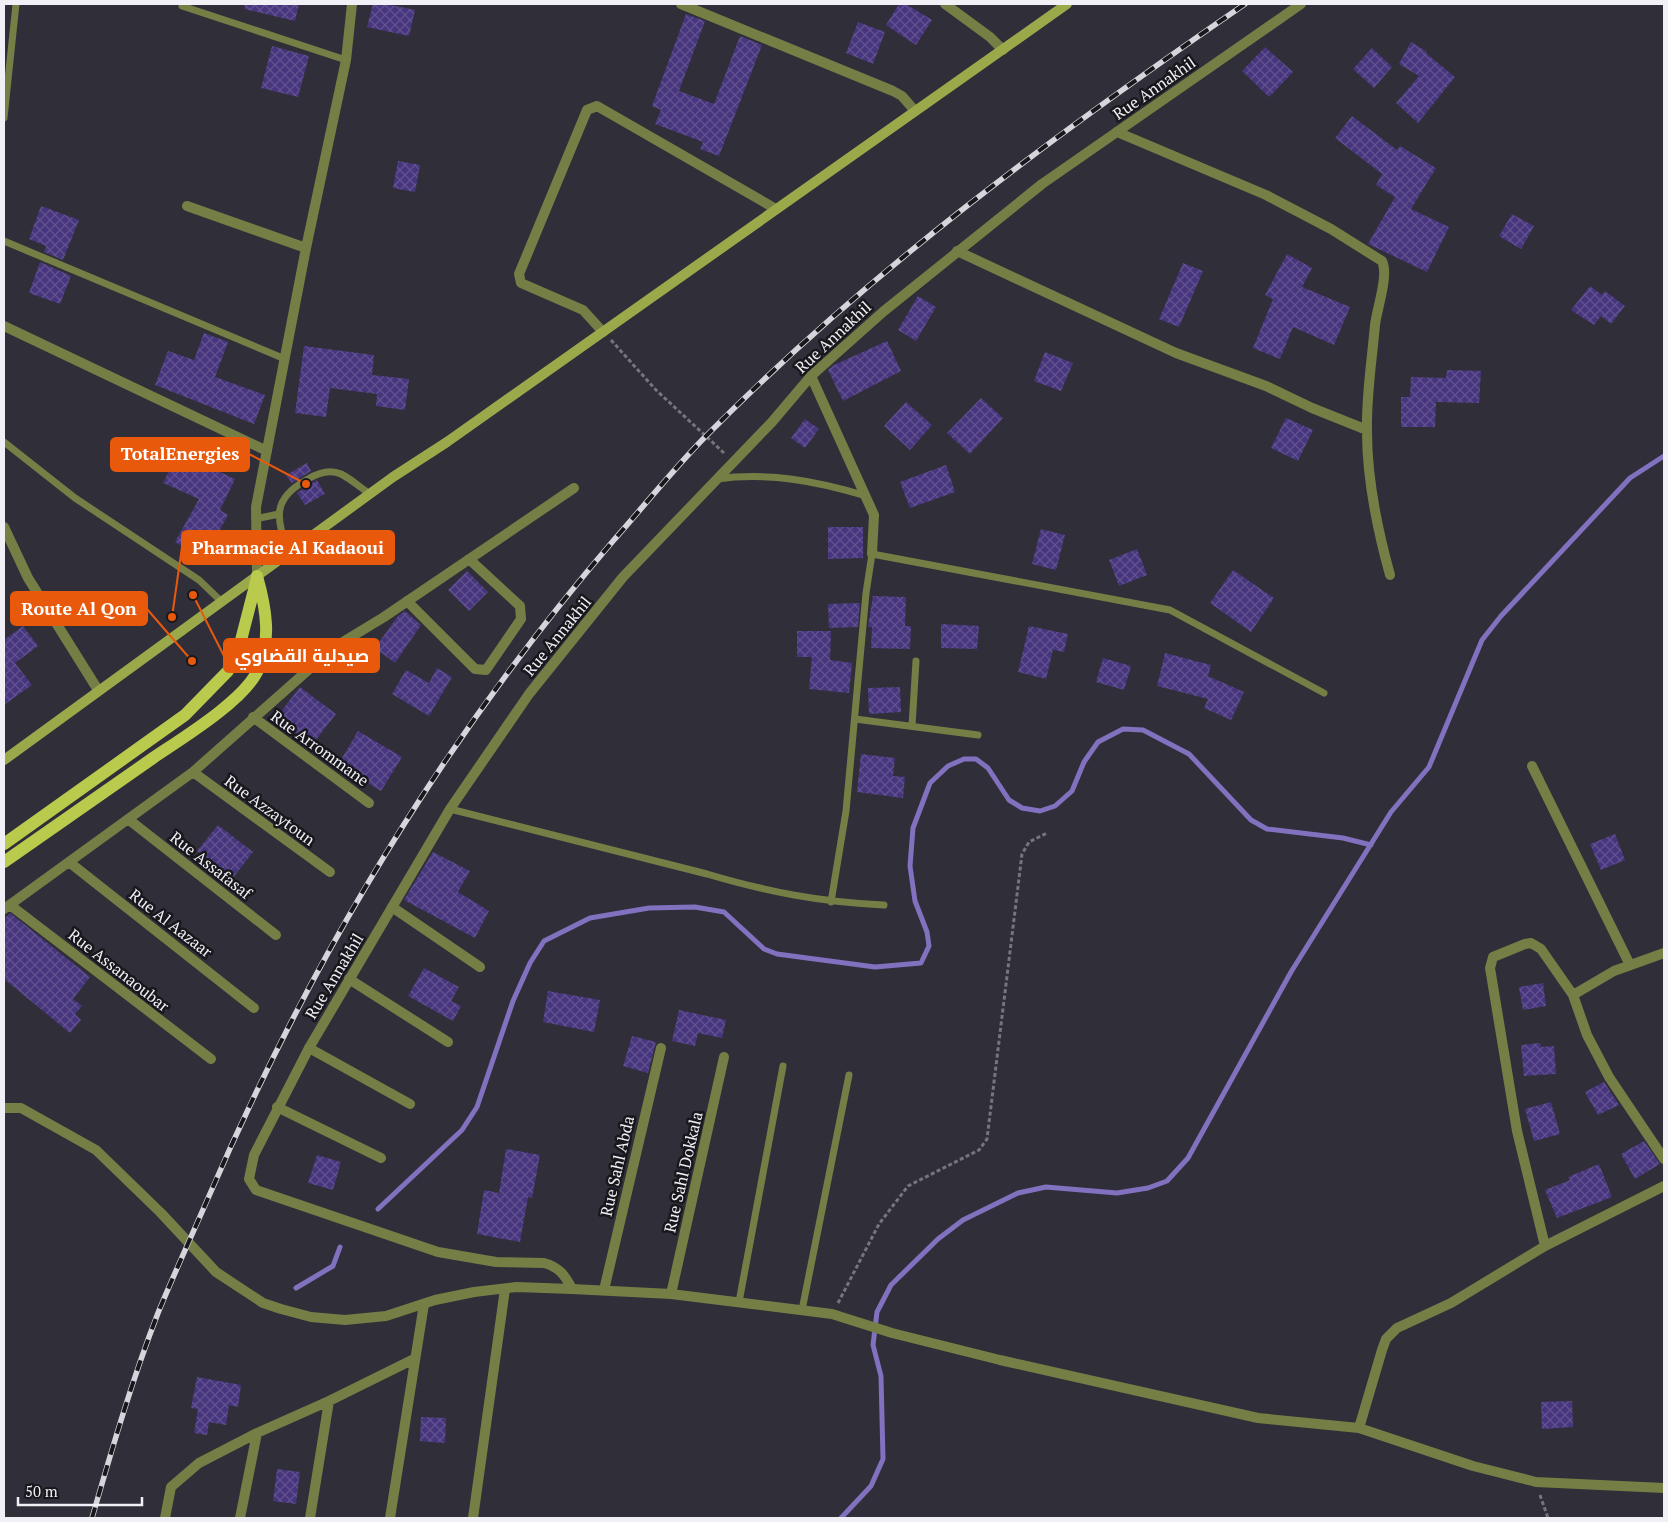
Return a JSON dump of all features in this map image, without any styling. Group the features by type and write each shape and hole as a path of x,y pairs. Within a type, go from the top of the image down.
{"main road":[{"path":"4,760 370,494 1067,4"},
{"path":"4,844 185,715 228,671 239,648 257,576"},
{"path":"4,862 193,731 242,692 256,673 265,649 267,630 264,600 257,576"}],"street":[{"path":"257,576 255,519 306,248 346,60 352,4"},
{"path":"681,4 892,91 902,96 915,111"},
{"path":"945,4 990,37 1003,50"},
{"name":"Rue Annakhil","path":"572,1289 566,1276 552,1265 476,1260 438,1252 256,1190 249,1179 249,1168 277,1106 309,1048 450,809 501,732 623,577 772,422 811,376 884,311 1042,184 1301,4"},
{"path":"603,332 583,310 521,283 519,279 519,274 586,110 597,106 776,209"},
{"path":"1117,132 1266,195 1330,229 1382,261 1385,271 1377,308 1366,430 1370,480 1379,536 1390,575"},
{"path":"187,206 306,248"},
{"path":"957,251 1176,353 1266,386 1312,408 1366,430"},
{"path":"4,326 267,451"},
{"path":"811,376 867,496 875,525 872,554"},
{"path":"7,907 193,772 253,717 334,648 384,617 574,488"},
{"path":"4,527 28,578 98,690"},
{"path":"407,600 475,669 486,670 521,619 521,610 520,606 469,559"},
{"name":"Rue Arrommane","path":"253,717 370,803"},
{"path":"1532,766 1630,965"},
{"name":"Rue Azzaytoun","path":"193,772 330,872"},
{"name":"Rue Assafasaf","path":"128,819 276,934"},
{"name":"Rue Al Aazaar","path":"69,862 254,1008"},
{"name":"Rue Assanaoubar","path":"7,907 211,1059"},
{"path":"392,907 480,967"},
{"path":"1545,1246 1517,1130 1490,962 1493,957 1525,944 1536,945 1541,949 1572,995 1598,1058 1664,1159"},
{"path":"1572,995 1603,977 1664,953"},
{"path":"349,980 448,1042"},
{"path":"309,1048 410,1104"},
{"name":"Rue Sahl Abda","path":"604,1290 660,1048"},
{"name":"Rue Sahl Dokkala","path":"671,1294 724,1057"},
{"path":"277,1106 381,1158"},
{"path":"4,1108 21,1108 96,1150 161,1213 216,1272 263,1303 311,1317 346,1320 376,1318 474,1292 505,1289 604,1290 671,1294 739,1302 832,1314 892,1333 1000,1360 1258,1418 1359,1428 1473,1466 1536,1482 1664,1488"},
{"path":"1359,1428 1382,1350 1391,1333 1451,1303 1545,1246 1664,1186"},
{"path":"473,1518 505,1289"},
{"path":"390,1518 424,1304"},
{"path":"164,1518 171,1487 199,1463 257,1433 329,1401 414,1359"},
{"path":"310,1518 329,1401"},
{"path":"240,1518 257,1433"}],"lane":[{"path":"4,118 16,4"},
{"path":"182,6 346,60"},
{"path":"4,241 285,359"},
{"path":"4,442 75,498 199,580 222,602"},
{"path":"289,553 278,525 284,496 294,487 320,472 340,474 370,494"},
{"path":"716,479 751,476 818,482 867,496"},
{"path":"255,519 279,514"},
{"path":"831,902 846,811 866,593 872,554 1170,610 1324,693"},
{"path":"912,726 916,661"},
{"path":"854,719 978,735"},
{"path":"450,809 707,874 744,886 831,902 884,904"},
{"path":"739,1302 782,1066"},
{"path":"802,1310 849,1075"}],"path":[{"path":"603,332 656,390 724,452"},
{"path":"832,1314 878,1224 908,1186 980,1150 987,1139 1022,854 1029,842 1047,833"},
{"path":"1536,1482 1548,1518"}],"building":[{"path":"245,4 299,4 295,21 244,9"},
{"path":"373,4 386,4 415,10 409,36 367,27"},
{"path":"899,4 906,4 932,20 916,45 886,25"},
{"path":"686,14 705,21 679,91 714,104 740,36 762,45 719,156 700,149 703,142 655,124 661,110 652,106"},
{"path":"858,22 885,32 873,64 846,53"},
{"path":"1411,42 1427,52 1455,77 1418,123 1396,103 1419,76 1399,64"},
{"path":"272,46 309,56 298,97 261,88"},
{"path":"1265,47 1293,72 1269,97 1242,71"},
{"path":"1372,48 1392,67 1374,88 1353,69"},
{"path":"1352,116 1397,150 1400,146 1436,168 1411,209 1449,227 1427,272 1368,244 1395,197 1376,185 1382,174 1335,138"},
{"path":"398,161 420,165 415,192 393,188"},
{"path":"41,206 79,220 63,260 44,252 46,246 29,239"},
{"path":"1512,214 1534,226 1521,249 1499,236"},
{"path":"1287,254 1312,268 1302,287 1350,307 1334,345 1293,327 1280,359 1253,348 1273,299 1265,295"},
{"path":"40,262 71,276 60,304 29,293"},
{"path":"1183,263 1203,271 1179,327 1159,319"},
{"path":"1590,286 1602,295 1605,291 1625,306 1611,324 1601,316 1594,325 1571,310"},
{"path":"918,296 936,307 916,341 898,330"},
{"path":"204,333 228,342 215,377 265,395 254,424 155,385 168,351 194,360"},
{"path":"887,341 901,371 843,401 828,370 834,365"},
{"path":"304,346 374,355 372,375 409,379 405,410 376,406 377,394 330,388 326,417 295,413"},
{"path":"1045,352 1073,363 1061,391 1034,381"},
{"path":"1447,370 1481,371 1479,403 1436,402 1435,427 1401,427 1401,397 1410,397 1411,377 1446,378"},
{"path":"981,398 1003,418 970,454 947,433"},
{"path":"906,402 932,425 910,450 884,426"},
{"path":"1286,418 1313,430 1298,461 1271,448"},
{"path":"805,419 819,429 805,448 791,438"},
{"path":"176,457 190,464 192,459 235,479 220,510 228,515 204,558 175,542 199,499 163,483"},
{"path":"307,463 311,471 292,483 286,475"},
{"path":"946,465 955,492 910,508 900,482"},
{"path":"317,480 325,494 305,505 297,493"},
{"path":"828,527 863,527 863,558 828,559"},
{"path":"1041,529 1065,535 1056,570 1032,564"},
{"path":"1137,549 1147,575 1119,586 1109,560"},
{"path":"1233,570 1274,598 1251,632 1210,603"},
{"path":"467,571 488,592 469,611 448,590"},
{"path":"873,596 906,597 905,626 911,626 910,649 871,648 872,627 868,627"},
{"path":"860,603 858,627 829,628 828,604"},
{"path":"405,611 421,625 395,663 375,648 398,616"},
{"path":"941,624 979,626 977,649 941,648"},
{"path":"23,626 38,646 15,663 32,685 4,705 4,640"},
{"path":"1029,626 1068,634 1064,652 1053,650 1046,679 1018,672"},
{"path":"797,631 831,631 830,660 852,663 849,693 809,689 812,657 797,657"},
{"path":"1165,653 1211,665 1208,676 1244,692 1231,720 1204,708 1208,699 1157,686"},
{"path":"1103,658 1131,666 1124,690 1096,682"},
{"path":"437,668 452,677 429,716 392,694 406,670 429,683"},
{"path":"300,687 336,714 312,745 276,718"},
{"path":"900,687 901,712 869,714 868,688"},
{"path":"358,731 402,757 381,791 338,765"},
{"path":"861,754 895,758 893,776 905,777 903,798 857,792"},
{"path":"218,825 253,852 232,879 197,851"},
{"path":"1615,834 1625,860 1601,870 1590,844"},
{"path":"433,852 470,871 458,892 489,911 475,938 404,900"},
{"path":"10,913 90,977 73,999 82,1006 75,1014 81,1020 70,1033 4,979 4,919"},
{"path":"424,968 459,987 451,1001 461,1006 453,1021 408,996"},
{"path":"1543,983 1546,1006 1523,1010 1519,987"},
{"path":"548,991 600,1000 594,1032 543,1022"},
{"path":"679,1010 726,1020 722,1038 698,1033 695,1046 672,1041"},
{"path":"632,1036 656,1042 648,1073 623,1066"},
{"path":"1540,1043 1541,1047 1554,1046 1556,1074 1524,1076 1521,1045"},
{"path":"1604,1082 1619,1105 1598,1115 1585,1092"},
{"path":"1551,1102 1560,1134 1534,1141 1525,1109"},
{"path":"1644,1141 1660,1164 1635,1179 1621,1154"},
{"path":"506,1149 540,1155 532,1198 528,1197 520,1242 477,1234 484,1190 499,1193"},
{"path":"317,1155 341,1162 333,1190 308,1183"},
{"path":"1599,1164 1612,1197 1557,1218 1545,1190 1570,1180 1568,1177"},
{"path":"197,1377 241,1385 238,1407 229,1405 226,1425 209,1422 207,1435 194,1433 198,1409 191,1408"},
{"path":"1572,1401 1573,1427 1542,1429 1541,1402"},
{"path":"421,1417 446,1418 445,1443 420,1441"},
{"path":"277,1469 300,1472 296,1504 273,1501"}],"waterway":[{"path":"841,1518 871,1486 883,1459 881,1376 873,1345 877,1312 891,1285 938,1239 963,1220 1018,1193 1046,1187 1117,1193 1148,1188 1167,1181 1188,1158 1291,972 1391,812 1429,767 1482,640 1501,616 1630,478 1664,456"},
{"path":"378,1209 462,1130 477,1107 513,1001 530,963 544,941 590,918 649,908 695,907 724,912 764,949 777,954 875,967 921,963 929,946 927,932 915,901 910,866 913,828 930,783 948,766 964,759 976,759 988,768 1009,800 1022,808 1040,811 1055,806 1072,791 1084,762 1098,742 1123,729 1143,730 1189,754 1251,820 1267,829 1343,838 1371,845"},
{"path":"296,1288 333,1266 340,1247"}],"railway":[{"path":"92,1518 131,1389 158,1313 249,1107 292,1021 337,936 386,853 438,772 493,693 551,616 613,541 704,438 766,377 831,319 964,208 1103,104 1245,4"}],"place":[{"name":"TotalEnergies","path":"306,484"},
{"name":"صيدلية القضاوي","path":"193,595"},
{"name":"Pharmacie Al Kadaoui","path":"172,617"},
{"name":"Route Al Qon","path":"192,661"}]}
